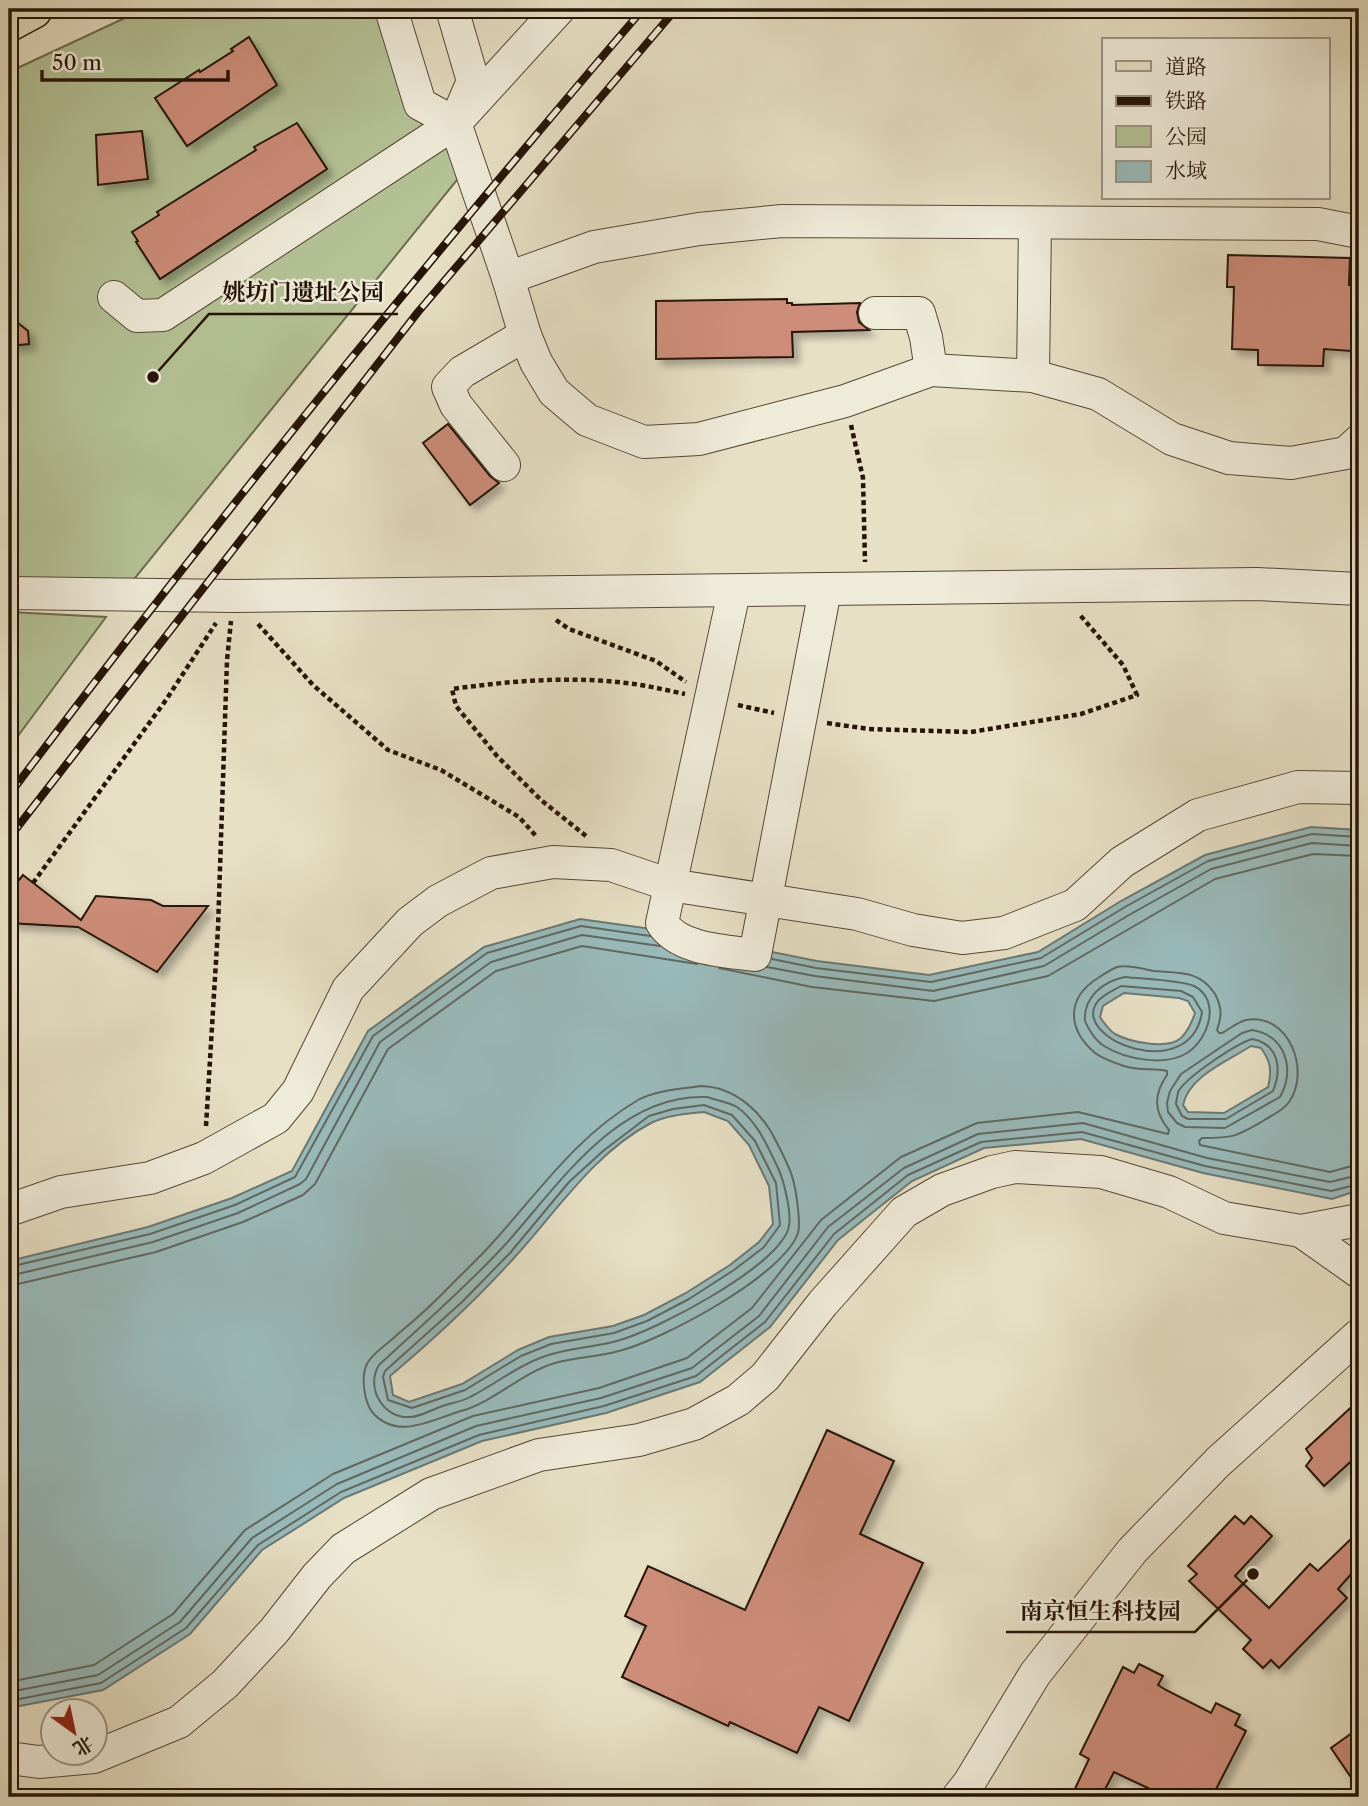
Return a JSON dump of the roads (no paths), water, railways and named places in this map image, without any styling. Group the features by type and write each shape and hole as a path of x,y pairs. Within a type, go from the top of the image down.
{"main road":[{"path":"9,22 33,9"}],"lane":[{"path":"391,9 420,104 455,123"},
{"path":"453,9 473,81 455,123 536,362 554,392 587,420 644,442 699,439 845,401 930,370 1033,376 1098,394 1172,439 1228,458 1291,463 1346,453 1359,441"},
{"path":"114,297 137,316 163,315 455,123 559,9"},
{"path":"508,278 594,247 699,229 782,221 1318,224 1359,232"},
{"path":"1033,376 1035,223"},
{"path":"875,313 919,313 926,337 930,370"},
{"path":"504,464 456,405 449,387 462,372 525,335"},
{"path":"9,593 234,596 1257,584 1359,589"},
{"path":"734,592 662,923 667,931 690,943 755,955 825,590"},
{"path":"9,1210 61,1192 150,1178 204,1158 276,1118 298,1091 348,989 410,922 438,901 491,873 552,862 611,865 670,886 857,914 913,930 962,938 1004,933 1075,905 1122,862 1198,815 1298,787 1359,788"},
{"path":"9,1758 39,1762 94,1756 179,1722 225,1684 274,1631 317,1576 344,1549 431,1494 539,1455 639,1440 694,1424 738,1400 765,1377 822,1303 904,1212 942,1190 992,1172 1015,1167 1101,1172 1169,1192 1224,1218 1301,1231 1359,1220"},
{"path":"1301,1231 1359,1272"},
{"path":"958,1797 1035,1674 1132,1551 1218,1462 1359,1335"}],"water":[{"path":"1311,827 1359,830 1359,1190 1332,1199 1203,1173 1081,1139 984,1148 912,1181 838,1240 770,1327 700,1382 606,1413 482,1441 344,1498 262,1550 190,1634 103,1690 61,1698 38,1698 38,1702 9,1708 9,1261 148,1227 232,1198 292,1171 368,1031 484,947 580,919 673,932 817,961 929,975 1038,952 1121,901 1205,855","holes":["1124,993 1188,1001 1195,1013 1181,1038 1167,1044 1148,1044 1122,1037 1113,1032 1100,1017 1103,1006","1251,1046 1261,1048 1267,1058 1270,1067 1268,1087 1224,1113 1188,1112 1183,1105 1193,1086 1211,1070","704,1112 728,1121 749,1145 769,1186 773,1224 759,1242 730,1265 686,1293 644,1315 613,1326 549,1337 518,1350 462,1384 409,1402 393,1395 390,1376 485,1289 577,1184 612,1150 657,1120"]}],"railway":[{"path":"9,795 162,595 320,397 643,9"},
{"path":"9,838 418,312 676,9"}],"place":[{"name":"姚坊门遗址公园","path":"153,377"},
{"name":"南京恒生科技园","path":"1253,1574"}]}
